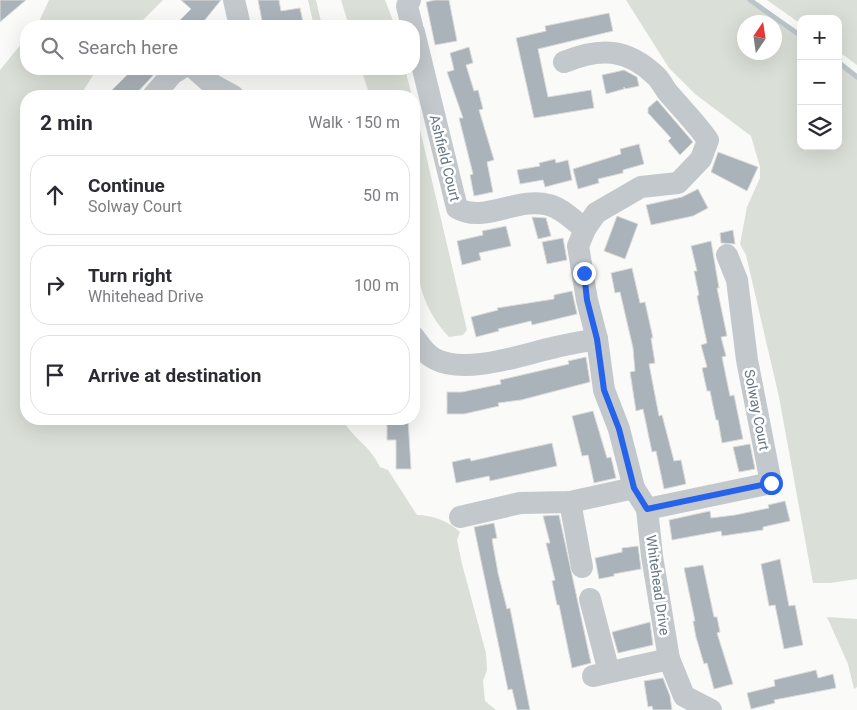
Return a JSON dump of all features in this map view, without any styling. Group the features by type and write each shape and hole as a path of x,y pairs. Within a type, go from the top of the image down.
{"street":[{"path":"234,0 239,20"},
{"path":"410,0 408,6 411,20"},
{"name":"Whitehead Drive","path":"564,62 582,54 609,51 646,67 658,78 668,94 685,110 708,140 701,159 678,183 641,187 596,213 584,230 578,246 587,300 597,339 604,390 619,429 634,488 647,509 652,556 669,659 684,696 711,710"},
{"name":"Ashfield Court","path":"420,57 457,208 466,214 483,213 514,204 537,202 551,205 584,230"},
{"path":"158,90 171,75"},
{"path":"202,75 222,90"},
{"name":"Solway Court","path":"647,509 771,483 747,360 737,280 727,255"},
{"path":"420,346 436,359 454,364 494,363 554,347 597,339"},
{"path":"460,518 520,503 570,502 634,488"},
{"path":"570,502 582,567"},
{"path":"590,599 601,674 669,659"}],"shaded area":[{"path":"49,0 163,0 143,20 40,20"},
{"path":"308,0 316,0 321,20 313,20"},
{"path":"341,0 385,0 393,20 347,20"},
{"path":"626,0 750,0 771,15 737,15 737,60 782,60 782,23 797,33 797,150 842,150 842,65 857,77 857,579 830,583 813,583 779,397 746,255 740,244 747,207 760,178 760,167 751,136 695,94 669,68"},
{"path":"767,0 857,0 857,65 842,54 842,15 797,15 797,21"},
{"path":"20,45 20,75 93,75 84,90 20,90 20,425 346,425 376,459 380,467 388,470 417,515 441,520 460,532 457,540 462,564 486,653 487,670 483,681 485,701 496,710 0,710 0,70"},
{"path":"363,75 407,75 410,90 368,90"},
{"path":"420,130 467,330 463,335 449,337 437,322 421,289"},
{"path":"827,617 857,619 857,687 854,689 848,664"}],"building":[{"path":"0,0 26,0 0,22"},
{"path":"181,0 221,0 205,20 180,20 191,9"},
{"path":"258,0 279,0 281,11 300,8 303,20 262,20"},
{"path":"449,0 457,41 435,45 426,2"},
{"path":"609,13 613,31 538,49 548,97 591,90 594,108 534,118 516,38 546,31 545,26"},
{"path":"469,47 473,63 466,65 474,91 478,90 483,109 479,110 494,160 487,162 493,192 474,196 470,175 473,174 459,118 463,118 447,72 454,70 450,53"},
{"path":"624,70 637,77 639,86 625,89 624,87 624,89 606,94 602,75"},
{"path":"127,75 153,75 140,90 112,90"},
{"path":"657,100 693,142 680,155 668,141 671,138 648,113 648,108"},
{"path":"639,144 644,164 623,170 623,173 598,179 599,183 578,189 573,169 621,154 620,149"},
{"path":"718,152 758,167 747,191 711,172"},
{"path":"555,159 556,163 568,160 572,180 545,187 543,180 520,184 517,170 540,166 539,163"},
{"path":"698,189 708,208 693,216 651,225 646,205 682,197"},
{"path":"617,216 638,224 625,259 604,251"},
{"path":"532,217 546,218 551,236 538,239"},
{"path":"506,226 511,246 479,253 481,260 462,265 457,241 483,235 482,231"},
{"path":"733,230 735,244 721,243 720,233"},
{"path":"563,238 567,260 547,264 542,242"},
{"path":"711,241 719,288 717,288 727,336 721,337 726,356 722,357 730,396 734,395 743,439 722,443 718,420 716,420 710,391 707,391 702,368 707,367 701,345 707,343 697,296 699,295 694,271 697,271 691,246"},
{"path":"632,268 640,303 645,302 653,338 651,338 655,363 649,364 659,416 662,415 674,461 681,460 686,484 664,489 656,451 652,452 643,409 636,411 630,372 635,371 633,348 620,292 615,293 611,273"},
{"path":"572,291 577,314 532,325 531,321 498,329 499,331 476,337 471,317 498,310 497,308 554,299 554,295"},
{"path":"586,357 590,382 521,400 498,403 499,406 464,414 447,414 447,392 462,392 501,384 500,380 569,364 568,361"},
{"path":"593,411 607,458 611,457 616,478 594,483 588,455 582,456 572,416"},
{"path":"387,425 408,425 411,469 396,469 396,440 387,440"},
{"path":"552,443 557,466 490,481 489,476 456,483 452,462 470,458 471,461"},
{"path":"750,444 755,469 739,472 733,447"},
{"path":"785,501 790,521 763,527 763,530 722,536 721,531 672,540 669,520 710,511 711,518 735,515 769,508 768,505"},
{"path":"559,515 591,663 572,668 552,581 555,580 546,543 550,543 543,516"},
{"path":"494,523 497,538 492,539 498,573 507,609 510,608 530,710 517,710 512,689 508,690 474,527"},
{"path":"638,546 641,569 599,579 595,558 622,552 622,548"},
{"path":"780,559 789,606 795,605 803,645 784,649 775,605 769,606 761,564"},
{"path":"703,565 714,617 717,617 720,632 717,633 733,684 714,689 707,663 704,664 696,637 693,621 695,621 684,568"},
{"path":"650,622 653,645 618,653 612,632"},
{"path":"816,670 818,678 833,674 836,688 774,700 775,703 751,709 747,693 775,686 774,680"},
{"path":"663,678 670,696 672,710 653,710 652,706 648,707 644,681"}],"waterway":[{"path":"750,0 797,33"},
{"path":"842,65 857,77"}],"route":[{"path":"584,273 587,300 597,339 604,390 619,429 634,488 647,509 771,483"}]}
